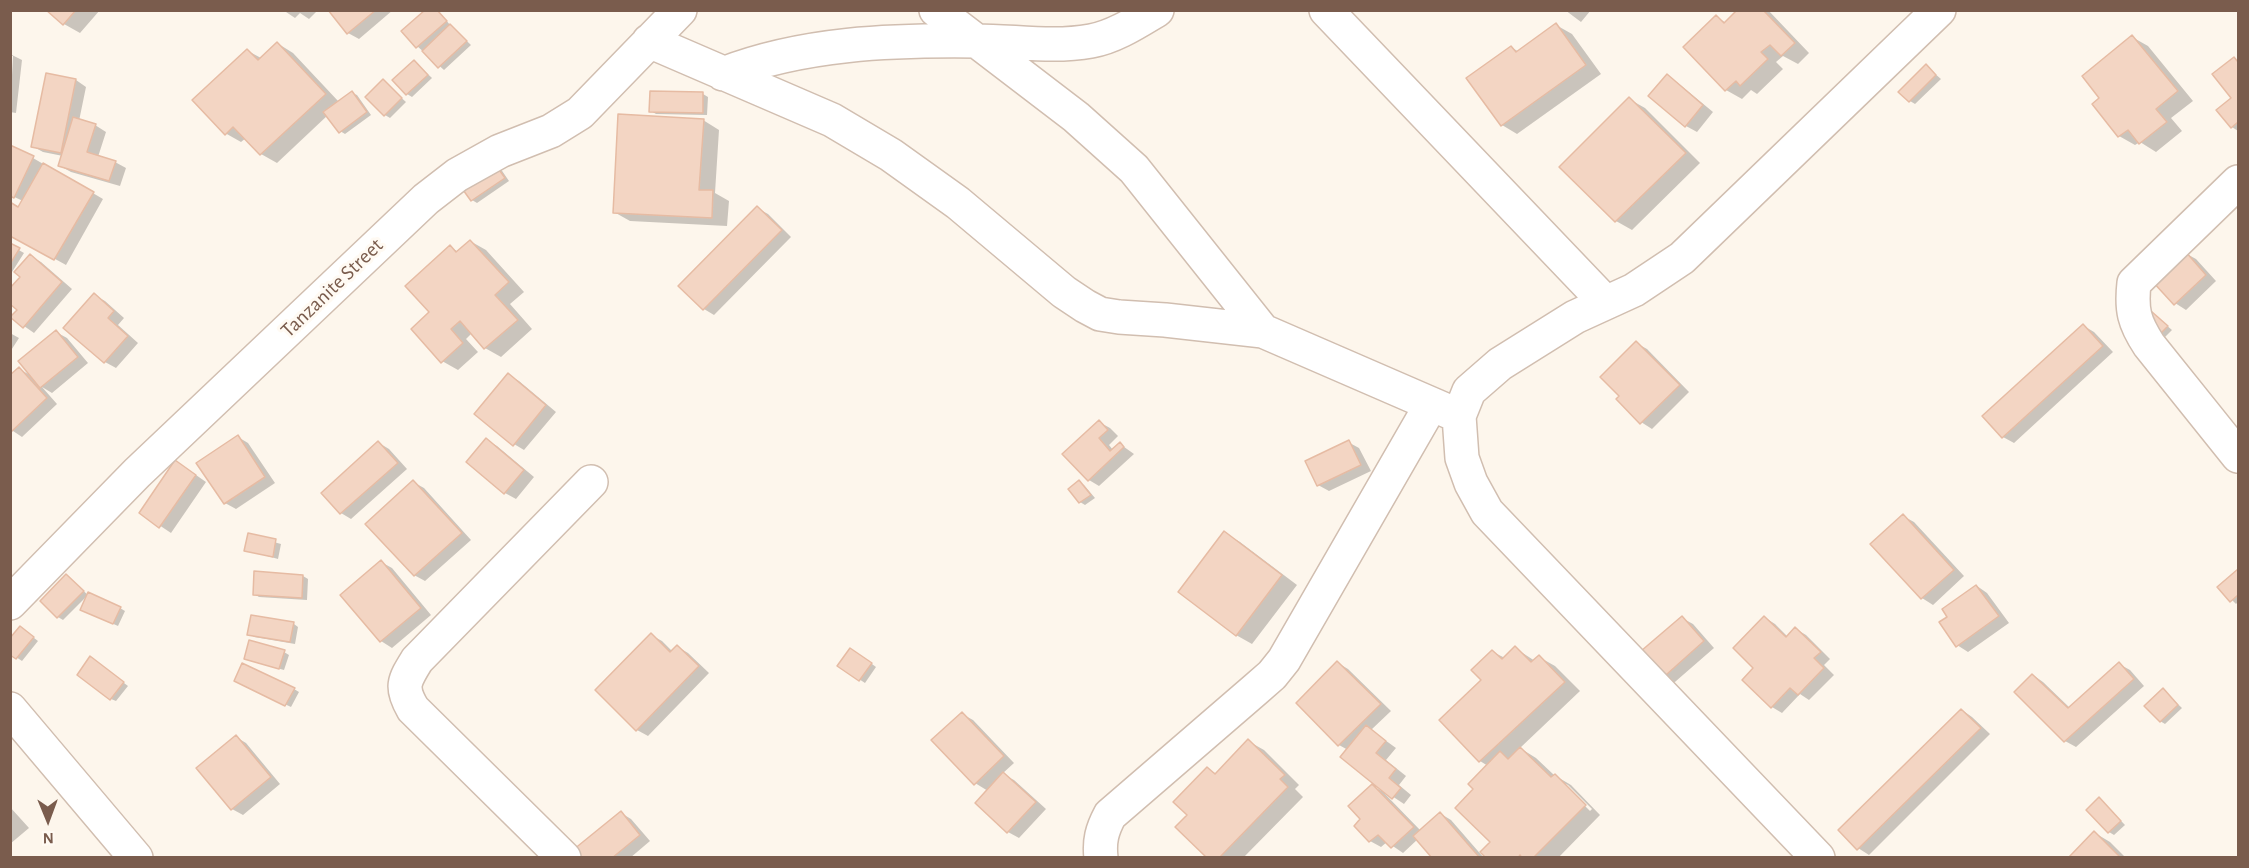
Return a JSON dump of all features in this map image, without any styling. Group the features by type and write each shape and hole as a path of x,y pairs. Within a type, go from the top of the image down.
{"street":[{"name":"Tanzanite Street","path":"10,603 137,473 426,199 457,175 500,151 551,131 580,113 680,10"},
{"path":"936,10 1076,117 1134,169 1263,331"},
{"path":"723,74 755,62 794,53 872,43 978,41 1047,45 1092,41 1127,28 1157,10"},
{"path":"1326,10 1605,302"},
{"path":"1096,854 1102,831 1110,815 1272,675 1284,660 1445,410 1500,364 1575,317 1634,290 1682,258 1936,11"},
{"path":"649,41 832,120 891,154 958,203 1064,292 1100,314 1263,331 1445,410 1471,483 1487,512 1818,858"},
{"path":"2238,182 2134,283 2132,305 2137,327 2149,345 2238,456"},
{"path":"564,858 413,709 405,694 406,678 417,660 591,482"},
{"path":"10,709 136,858"}],"building":[{"path":"46,10 76,10 63,25"},
{"path":"328,10 376,10 347,34"},
{"path":"425,10 437,10 447,21 416,48 401,31"},
{"path":"1737,10 1763,10 1795,43 1781,56 1770,45 1761,52 1768,59 1740,86 1736,81 1725,91 1683,47 1716,15 1724,23"},
{"path":"1556,23 1586,65 1501,126 1466,78 1511,46 1516,52"},
{"path":"450,24 467,41 438,68 422,51"},
{"path":"2132,35 2178,91 2156,109 2167,122 2139,144 2128,130 2118,137 2092,104 2099,98 2082,76"},
{"path":"277,42 326,94 260,155 233,127 225,135 192,100 247,49 258,60"},
{"path":"2234,57 2238,62 2238,122 2231,128 2216,110 2231,98 2212,74"},
{"path":"414,60 428,75 406,95 392,80"},
{"path":"1926,64 1936,75 1909,102 1898,92"},
{"path":"46,73 76,79 61,153 31,147"},
{"path":"1667,74 1703,105 1685,127 1648,96"},
{"path":"383,79 402,98 384,116 365,97"},
{"path":"352,91 367,112 339,133 323,112"},
{"path":"650,91 703,92 703,113 649,112"},
{"path":"1629,97 1686,153 1615,222 1559,167"},
{"path":"618,114 704,119 699,190 713,190 712,218 613,213"},
{"path":"73,117 96,124 87,152 116,161 109,181 58,166"},
{"path":"10,145 34,156 14,198 10,196"},
{"path":"490,157 505,178 471,201 456,180"},
{"path":"43,163 94,192 54,260 10,236 10,202 18,207"},
{"path":"757,206 782,230 703,310 678,286"},
{"path":"470,240 509,282 495,295 518,320 484,349 460,321 451,329 463,343 441,363 411,329 429,312 405,286 450,245 456,252"},
{"path":"10,243 20,248 10,264"},
{"path":"2185,251 2206,275 2174,305 2152,281"},
{"path":"30,254 62,282 23,328 10,317 17,310 10,304 10,288 20,277 14,272"},
{"path":"94,293 114,311 108,318 128,336 104,363 63,328"},
{"path":"2151,311 2168,326 2154,340 2138,325"},
{"path":"2083,324 2103,346 2002,438 1982,416"},
{"path":"56,330 78,357 40,388 18,361"},
{"path":"1636,341 1680,385 1640,424 1616,399 1619,396 1600,377"},
{"path":"19,367 47,398 11,432 10,375"},
{"path":"508,373 546,405 513,446 474,414"},
{"path":"1099,420 1108,430 1099,438 1110,451 1120,442 1124,447 1088,481 1062,454"},
{"path":"238,435 265,477 224,504 196,463"},
{"path":"486,438 524,470 504,494 466,462"},
{"path":"1349,440 1361,465 1317,486 1305,461"},
{"path":"378,441 398,463 340,514 321,493"},
{"path":"175,460 196,475 159,528 139,513"},
{"path":"413,480 462,533 414,576 365,524"},
{"path":"1079,480 1091,495 1079,503 1068,489"},
{"path":"1903,514 1954,570 1921,599 1870,544"},
{"path":"1224,531 1282,575 1236,636 1178,592"},
{"path":"248,533 276,539 273,557 244,551"},
{"path":"381,560 421,608 380,642 340,595"},
{"path":"2238,569 2238,595 2230,602 2217,587"},
{"path":"254,571 303,575 302,598 253,595"},
{"path":"66,574 84,591 57,618 40,601"},
{"path":"1976,585 1999,616 1956,647 1939,622 1947,617 1942,609"},
{"path":"88,592 121,607 113,624 80,610"},
{"path":"251,615 294,622 290,642 247,635"},
{"path":"1682,616 1704,641 1657,683 1634,657"},
{"path":"1764,616 1786,637 1795,627 1821,652 1814,658 1824,668 1798,695 1790,688 1771,708 1742,680 1753,668 1733,648"},
{"path":"20,626 34,637 16,659 10,655 10,638"},
{"path":"651,633 670,652 677,645 699,666 636,731 595,690"},
{"path":"249,640 285,650 279,669 244,659"},
{"path":"1515,646 1531,662 1539,655 1565,682 1479,762 1439,720 1481,680 1471,670 1492,650 1502,659"},
{"path":"850,648 872,663 859,681 837,666"},
{"path":"90,656 124,682 110,700 77,675"},
{"path":"1337,661 1381,704 1338,746 1296,703"},
{"path":"2119,662 2134,679 2064,742 2014,692 2032,674 2068,708"},
{"path":"242,663 295,688 285,706 234,681"},
{"path":"2163,688 2178,705 2160,722 2144,706"},
{"path":"1961,709 1981,728 1857,850 1838,830"},
{"path":"962,712 1004,756 974,785 931,740"},
{"path":"1366,725 1386,741 1376,753 1396,769 1389,778 1401,788 1392,799 1340,757"},
{"path":"236,735 271,777 231,810 196,768"},
{"path":"1248,739 1285,775 1280,779 1288,787 1219,858 1207,858 1175,827 1187,815 1173,802 1207,767 1215,774"},
{"path":"1520,747 1551,777 1555,774 1586,805 1533,858 1522,858 1520,855 1518,858 1486,858 1480,852 1490,842 1455,808 1473,789 1468,784 1500,751 1508,759"},
{"path":"1003,772 1036,802 1007,833 975,803"},
{"path":"1372,784 1414,827 1391,848 1378,835 1369,842 1354,826 1360,819 1348,806"},
{"path":"2099,797 2121,821 2108,833 2086,810"},
{"path":"621,811 640,835 612,858 571,858 568,854"},
{"path":"1440,812 1480,858 1432,858 1413,836"},
{"path":"2094,831 2121,858 2068,858"}]}
